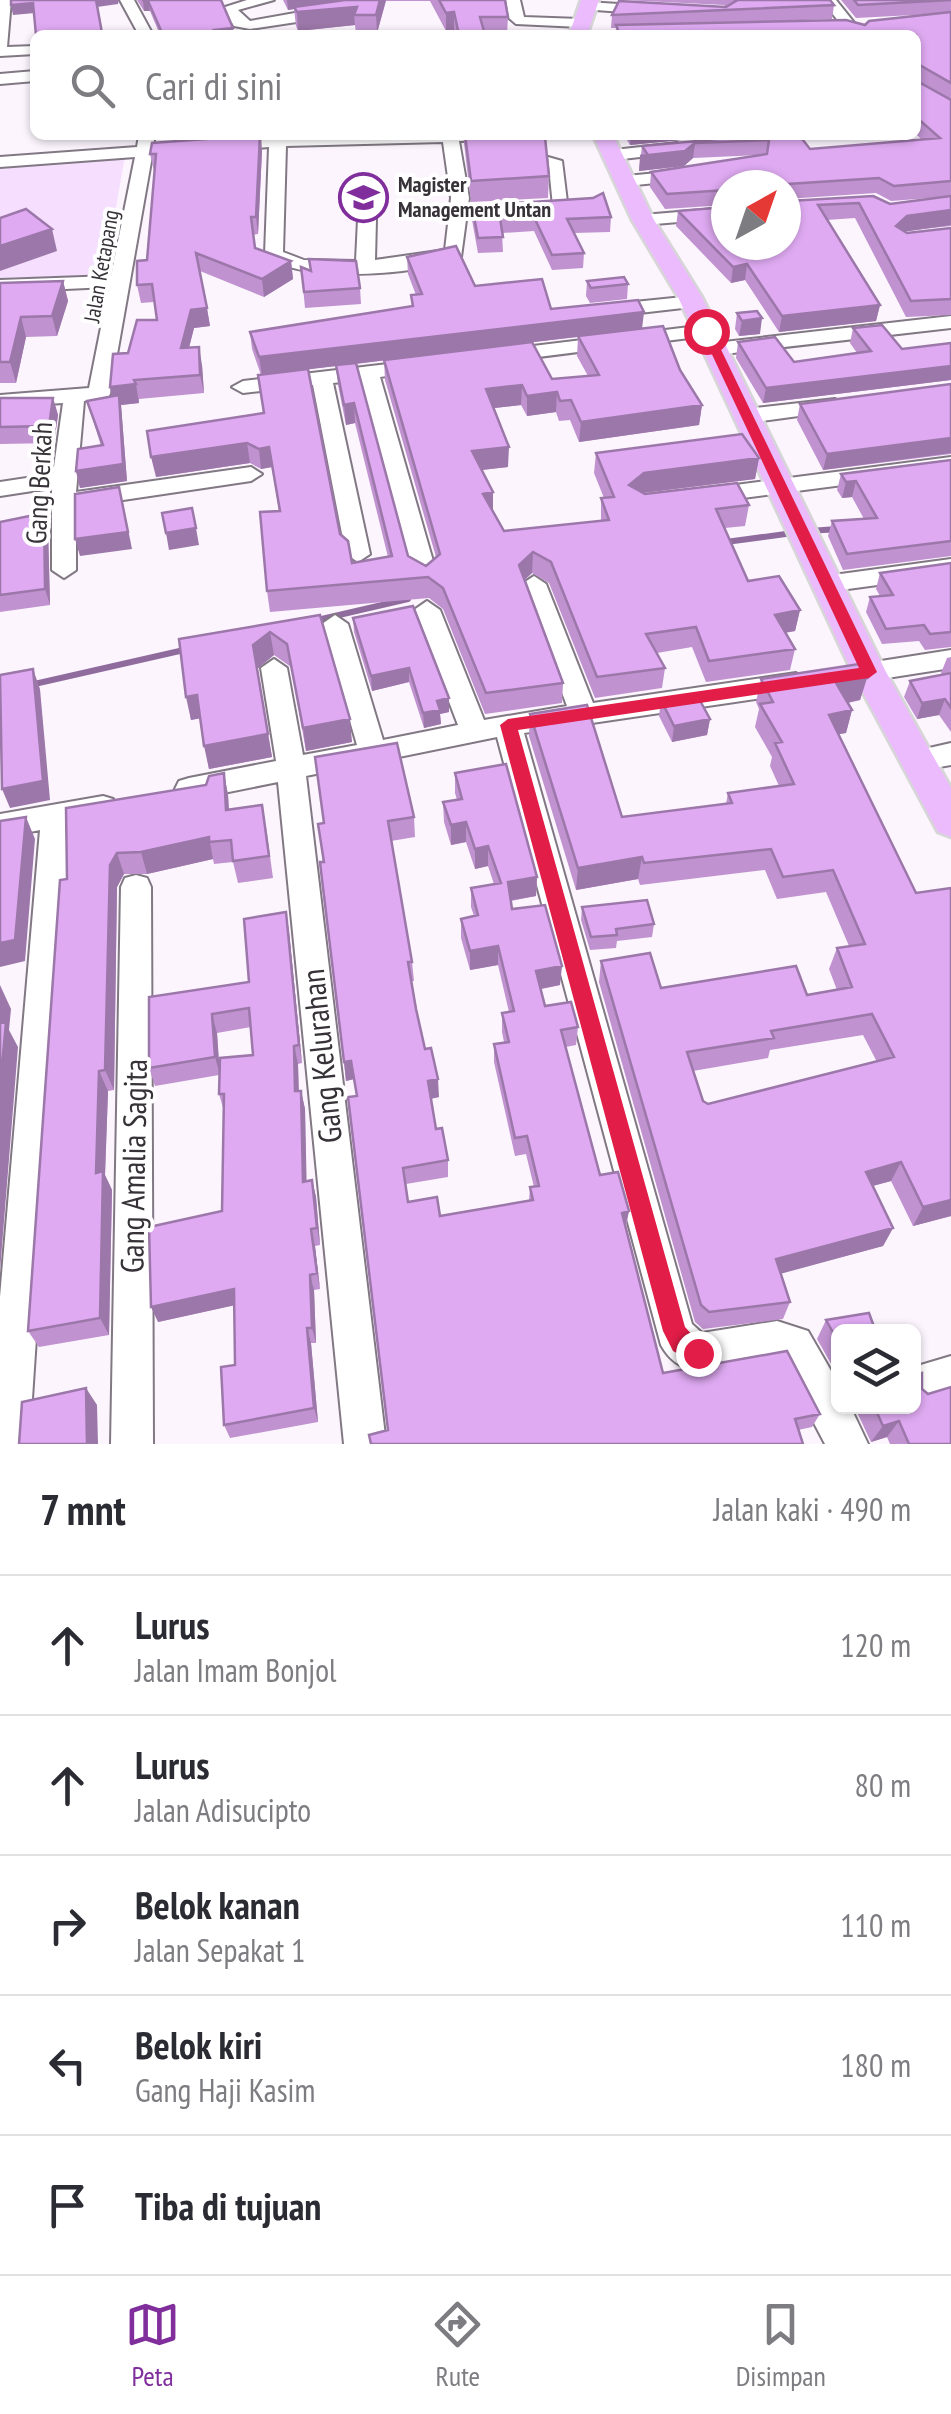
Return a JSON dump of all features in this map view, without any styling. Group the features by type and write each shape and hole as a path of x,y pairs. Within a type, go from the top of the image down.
{"main road":[{"path":"608,145 643,220 704,325 869,672 934,757 951,822"}],"street":[{"path":"4,0 0,51 30,50"},
{"path":"127,0 143,30"},
{"path":"267,0 229,8 239,22 250,25 338,15 356,9 361,0"},
{"path":"513,0 516,18 522,21 654,14"},
{"path":"829,0 851,29"},
{"path":"828,26 877,26"},
{"path":"0,79 30,76"},
{"path":"0,162 145,141 189,140"},
{"path":"278,140 278,260 296,267 450,256 458,247 468,212 446,140"},
{"name":"Jalan Ketapang","path":"74,399 95,397 100,391 145,141"},
{"path":"608,145 696,146"},
{"path":"554,162 554,206 582,204"},
{"path":"626,182 702,174 694,167 710,166"},
{"path":"643,220 711,214"},
{"path":"366,219 366,264"},
{"path":"0,286 122,280"},
{"path":"591,313 704,325"},
{"path":"656,322 951,322"},
{"path":"472,360 704,325"},
{"path":"244,388 438,364"},
{"path":"368,372 425,574"},
{"path":"322,378 358,554"},
{"path":"0,401 74,399"},
{"name":"Gang Berkah","path":"64,570 64,490 74,399"},
{"path":"747,416 858,402"},
{"path":"682,499 951,464"},
{"path":"0,488 64,490 251,474"},
{"path":"826,584 951,567"},
{"path":"534,584 584,714"},
{"path":"427,610 492,728 675,1331 681,1342 698,1353 777,1341 794,1345 842,1421"},
{"path":"335,624 373,752"},
{"path":"0,826 492,728 951,659"},
{"name":"Gang Kelurahan","path":"274,668 290,768 365,1444"},
{"path":"8,1444 56,816"},
{"name":"Gang Amalia Sagita","path":"132,1444 136,888"},
{"path":"921,1385 951,1376"}],"shaded area":[{"path":"125,156 104,275 0,278 0,169"}],"building":[{"path":"11,0 96,0 101,30 36,30 33,3 11,5"},
{"path":"142,0 221,0 233,28 161,30 148,1"},
{"path":"380,0 376,15 354,15 357,7 297,12 294,7"},
{"path":"439,0 505,0 508,17 480,17 484,30 458,30 454,12 446,13"},
{"path":"735,0 830,0 834,5 612,15 619,1 726,7"},
{"path":"854,0 951,0 858,5"},
{"path":"951,12 951,83 921,66 921,30 618,30 616,25 846,20 865,25 869,21"},
{"path":"921,83 951,100 951,181 894,186 879,178 801,183 801,170 711,170 711,191 667,194 651,172 767,154 769,140 803,140 810,149 940,138 921,121"},
{"path":"260,140 256,217 251,217 255,248 291,261 262,279 196,253 207,308 191,310 181,348 199,347 200,375 134,380 136,384 110,387 113,354 128,353 137,320 157,320 152,284 137,285 137,261 147,260 156,154 150,154 152,143"},
{"path":"466,140 545,140 549,176 471,181"},
{"path":"708,140 769,140 695,143 685,151 640,156 648,155 642,146"},
{"path":"603,193 611,217 567,219 584,253 552,255 534,217 500,218 503,237 478,238 472,206 593,198"},
{"path":"873,196 890,204 951,196 951,210 907,216 896,226 907,233 951,228 951,299 911,301 859,203 818,205 880,305 782,316 747,264 733,267 726,260 801,260 801,200"},
{"path":"711,208 711,245 678,211"},
{"path":"26,209 52,229 0,246 0,218"},
{"path":"456,246 475,286 542,279 551,309 638,300 644,312 259,357 250,332 413,306 411,295 422,294 407,257"},
{"path":"309,259 356,261 360,288 304,292 301,267 311,271"},
{"path":"624,277 628,284 591,288 587,281"},
{"path":"63,281 52,316 21,317 10,362 0,362 0,283"},
{"path":"757,311 762,318 742,321 737,313"},
{"path":"882,325 902,349 951,343 951,366 766,388 738,342 775,337 794,362 871,351 853,328"},
{"path":"663,326 680,370 702,405 581,422 571,400 560,401 557,392 527,396 522,385 486,389 509,447 472,451 493,492 483,494 504,531 609,520 601,498 614,497 596,453 742,434 759,458 644,473 629,485 645,494 737,483 749,505 716,509 748,581 779,576 800,610 775,615 795,649 709,661 696,627 646,634 665,668 597,677 551,562 533,552 519,565 563,683 486,693 443,588 428,577 267,591 260,512 280,511 269,447 259,449 247,443 151,457 147,431 264,413 258,375 308,369 340,534 348,541 352,563 392,556 354,403 344,405 336,365 356,363 408,556 426,566 440,554 384,360 532,342 552,379 599,375 578,336"},
{"path":"951,384 951,438 827,454 800,404"},
{"path":"119,395 123,464 76,471 78,449 103,445 87,401"},
{"path":"0,398 53,398 49,426 0,427"},
{"path":"951,460 951,541 847,554 832,521 877,518 856,481 846,482 841,474"},
{"path":"119,487 128,532 75,539 75,494"},
{"path":"192,508 196,528 166,533 162,513"},
{"path":"44,513 45,589 0,595 0,522"},
{"path":"951,563 951,632 930,634 924,625 886,629 870,597 893,595 880,573"},
{"path":"413,606 449,698 437,701 440,710 423,713 409,668 371,676 353,618"},
{"path":"320,615 350,719 303,728 287,644 270,632 253,645 268,734 204,746 197,695 186,697 179,639"},
{"path":"859,664 867,678 836,683 852,710 829,715 916,893 951,888 951,1200 923,1207 901,1162 866,1172 893,1228 776,1259 790,1302 709,1312 701,1305 601,961 650,953 661,988 796,966 807,995 852,987 837,948 865,944 833,870 783,877 771,849 644,863 642,857 578,868 530,714 587,705 622,817 732,803 728,793 794,784 775,743 782,742 760,704 773,702 761,679","holes":["872,1014 894,1057 708,1104 703,1101 687,1052 774,1038 771,1031"]},
{"path":"33,669 43,781 2,789 0,675"},
{"path":"951,673 951,708 945,699 922,703 910,681"},
{"path":"697,695 710,719 674,726 661,700"},
{"path":"397,743 414,817 388,821 416,1009 425,1049 431,1048 438,1079 428,1081 436,1129 442,1128 448,1160 403,1168 408,1202 437,1197 440,1216 533,1200 530,1187 539,1186 527,1136 515,1138 494,1044 509,1042 502,1013 514,1011 498,946 470,951 461,919 478,915 471,888 501,883 488,846 475,849 466,822 451,825 443,802 462,799 455,773 506,764 537,877 508,882 512,909 545,905 562,966 536,971 545,1006 571,1002 578,1027 561,1030 600,1175 618,1172 629,1211 622,1213 663,1373 787,1351 820,1414 795,1419 803,1444 371,1444 369,1435 388,1430 348,1097 357,1096 351,1061 344,1062 320,862 324,862 318,824 324,823 315,757"},
{"path":"224,773 226,810 262,805 269,856 233,861 231,840 209,842 209,837 141,852 117,853 110,865 105,1070 99,1071 96,1173 103,1171 100,1318 28,1331 60,880 67,879 66,808 206,785 209,776"},
{"path":"26,817 15,940 0,943 0,821"},
{"path":"647,900 654,924 616,929 617,935 591,937 582,907"},
{"path":"286,912 299,1045 294,1046 295,1091 301,1091 303,1182 312,1180 317,1228 311,1229 317,1273 310,1275 312,1328 307,1328 314,1408 224,1425 221,1367 235,1365 234,1289 151,1307 149,1227 222,1211 224,1094 219,1094 220,1058 253,1055 249,1008 212,1014 215,1057 149,1068 149,997 249,982 244,919"},
{"path":"6,1022 0,1087 0,1023"},
{"path":"869,1313 873,1324 831,1324 831,1329 826,1320"},
{"path":"921,1373 922,1389 928,1394 951,1387 951,1444 909,1444 899,1421 883,1426 878,1414 921,1414"},
{"path":"86,1388 87,1444 19,1444 22,1402"}],"waterway":[{"path":"810,531 837,529 826,530"},
{"path":"726,542 793,533"},
{"path":"313,621 408,599"},
{"path":"30,685 184,650"}],"place":[{"name":"Magister Management Untan","path":"363,197"}],"route":[{"path":"698,1353 689,1350 675,1331 508,725 869,672 706,331"}]}
